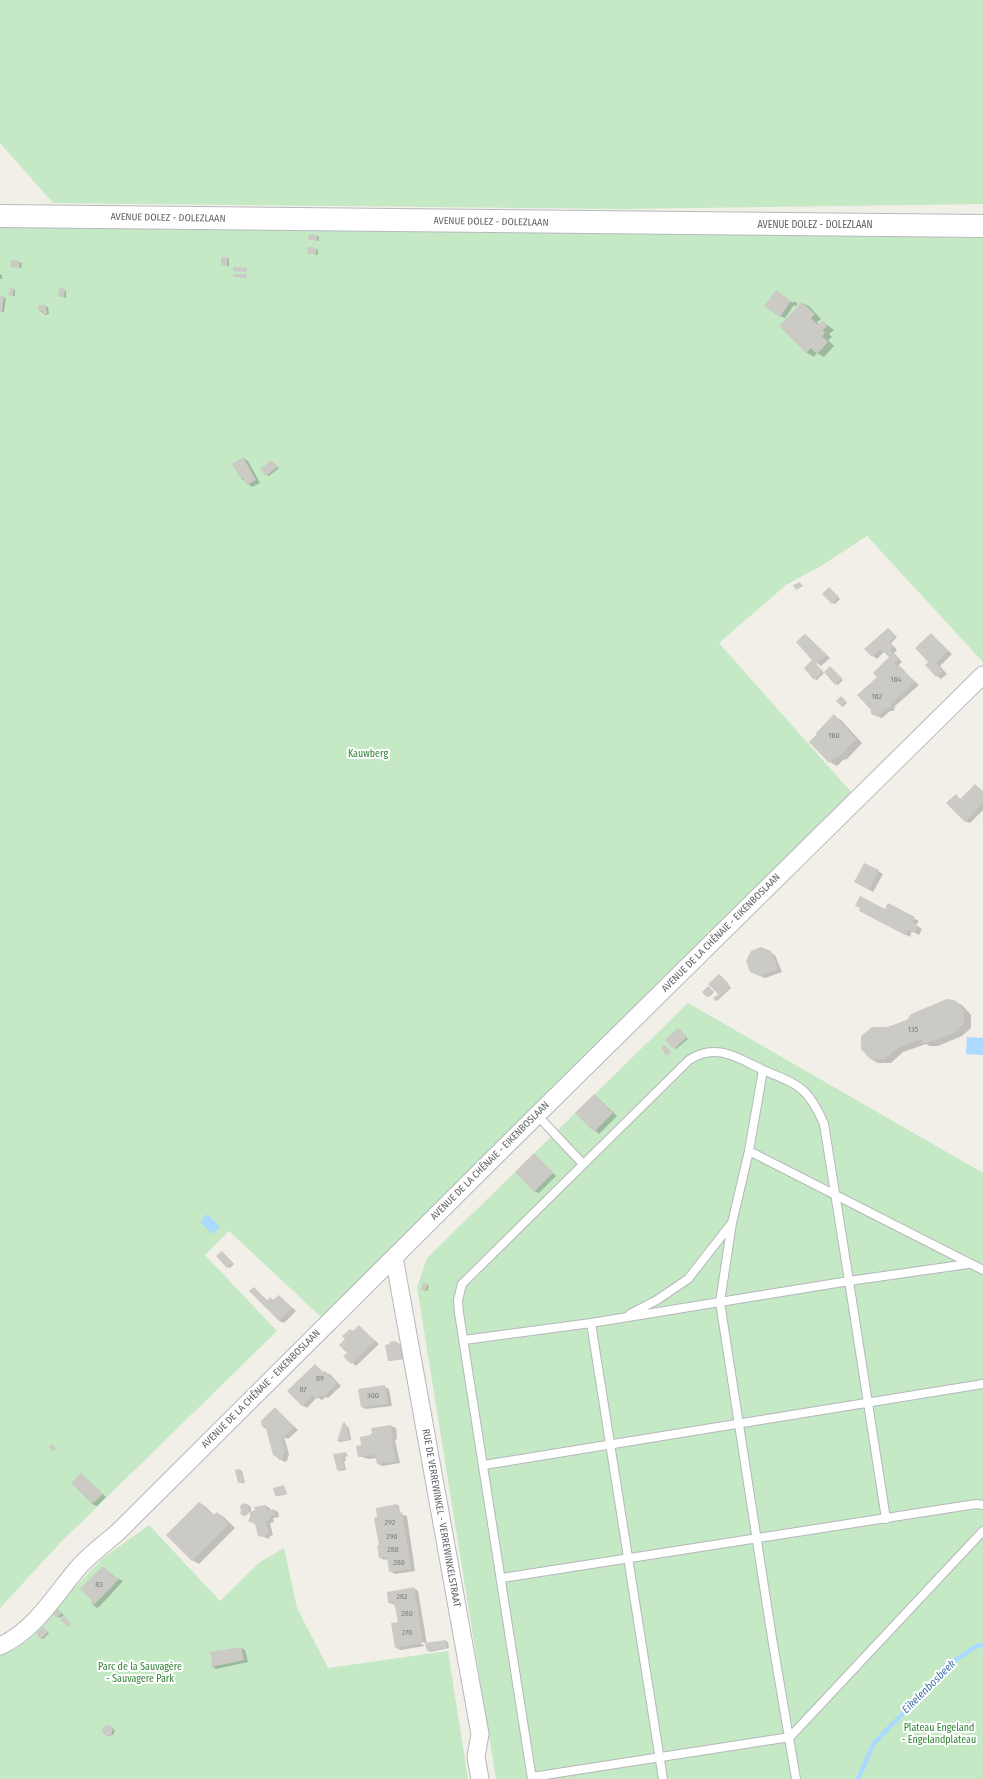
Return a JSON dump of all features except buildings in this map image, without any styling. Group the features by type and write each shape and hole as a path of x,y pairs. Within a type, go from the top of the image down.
{"street":[{"name":"AVENUE DOLEZ - DOLEZLAAN","path":"0,216 983,226"},
{"name":"AVENUE DE LA CHÊNAIE - EIKENBOSLAAN","path":"0,1646 12,1641 36,1621 79,1567 117,1533 536,1115 983,675"},
{"name":"RUE DE VERREWINKEL - VERREWINKELSTRAAT","path":"394,1256 480,1734 476,1757 480,1779"}],"lane":[{"path":"886,1519 836,1195 824,1124 816,1104 804,1089 735,1057 721,1052 698,1054 689,1060 462,1284 458,1300 532,1778 790,1737 983,1531"},
{"path":"763,1070 749,1151 732,1223 720,1302 796,1779"},
{"path":"536,1115 583,1164"},
{"path":"749,1151 968,1264 983,1270"},
{"path":"623,1318 657,1300 688,1279 732,1223"},
{"path":"464,1340 591,1323 849,1281 968,1264"},
{"path":"591,1323 663,1779"},
{"path":"484,1465 739,1425 983,1384"},
{"path":"502,1578 976,1504 983,1505"}],"green space":[{"path":"0,0 983,0 983,204 621,209 53,203 0,143"},
{"name":"Kauwberg","path":"0,223 983,234 983,662 867,536 821,566 786,585 719,643 852,793 321,1317 229,1231 205,1255 277,1331 61,1542 0,1608"},
{"name":"Plateau Engeland - Engelandplateau","path":"688,1003 983,1173 983,1779 496,1779 417,1287 427,1258"},
{"name":"Parc de la Sauvagère - Sauvagere Park","path":"149,1525 220,1601 260,1562 284,1548 297,1608 328,1668 448,1651 468,1779 0,1779 0,1656 17,1648 103,1558"}],"water":[{"path":"967,1037 983,1038 983,1055 966,1054"},
{"path":"207,1214 220,1227 213,1234 200,1222"}],"waterway":[{"name":"Eikelenbosbeek","path":"858,1779 874,1743 954,1661 977,1646 983,1645"}]}
